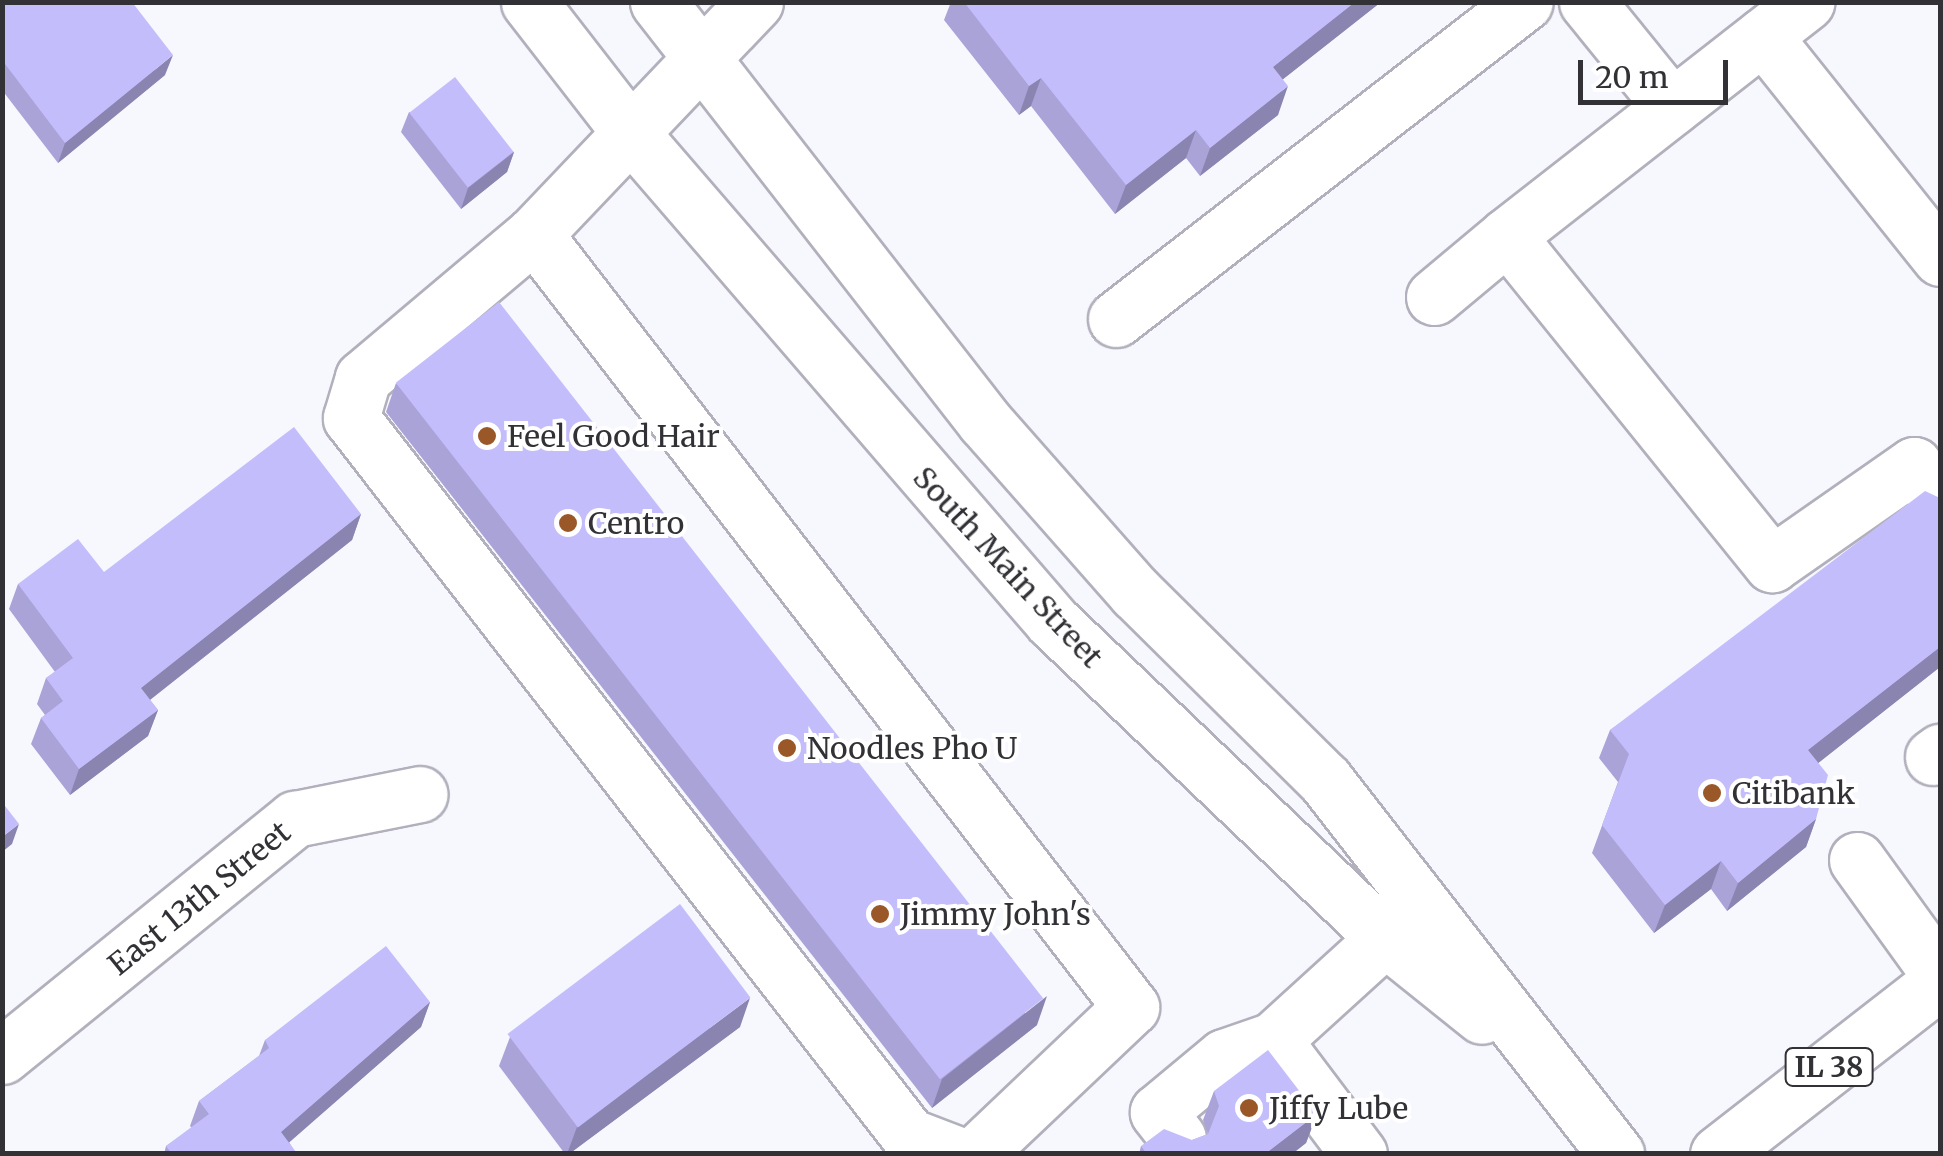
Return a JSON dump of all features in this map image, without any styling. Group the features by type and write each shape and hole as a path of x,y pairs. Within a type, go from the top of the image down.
{"street":[{"name":"South Main Street","path":"529,2 630,132 1053,622 1384,938 1550,1071"},
{"name":"South Main Street","path":"658,2 985,422 1136,593 1325,780 1616,1154"},
{"path":"755,2 534,234 363,378 351,418 909,1136 956,1154"},
{"path":"1116,319 1524,2"},
{"path":"1588,2 1672,106"},
{"path":"1434,297 1806,2"},
{"path":"1763,36 1933,234"},
{"path":"534,234 1131,1007 976,1154"},
{"path":"1507,236 1772,564 1914,465 1940,501"},
{"name":"East 13th Street","path":"2,1056 295,819 420,794"},
{"path":"1857,860 1940,978"},
{"path":"1178,1138 1158,1112 1224,1058 1274,1040 1384,938"},
{"name":"IL 38","path":"1718,1154 1940,978"},
{"path":"1274,1040 1359,1154"}],"building":[{"path":"2,2 132,2 173,55 65,143 2,60"},
{"path":"964,2 1355,2 1273,67 1288,86 1210,148 1196,130 1126,185 1041,78 1029,86"},
{"path":"455,77 513,152 468,188 409,113"},
{"path":"499,302 1043,999 940,1079 396,383"},
{"path":"294,427 361,514 141,688 158,710 79,769 41,718 63,701 46,678 73,658 18,584 78,539 104,572"},
{"path":"1925,491 1940,498 1940,647 1808,750 1828,775 1816,819 1738,883 1721,861 1665,905 1602,825 1629,754 1610,730"},
{"path":"2,802 19,824 2,837"},
{"path":"680,904 750,997 578,1127 507,1034"},
{"path":"386,946 430,1002 281,1132 294,1154 172,1154 166,1146 209,1114 199,1101 269,1048 265,1040"},
{"path":"1268,1050 1317,1114 1265,1154 1147,1154 1141,1146 1164,1129 1192,1140 1208,1134 1219,1106 1214,1091"}],"place":[{"name":"Feel Good Hair","path":"487,436"},
{"name":"Centro","path":"568,523"},
{"name":"Noodles Pho U","path":"787,748"},
{"name":"Citibank","path":"1712,793"},
{"name":"Jimmy John's","path":"880,914"},
{"name":"Jiffy Lube","path":"1249,1108"}]}
